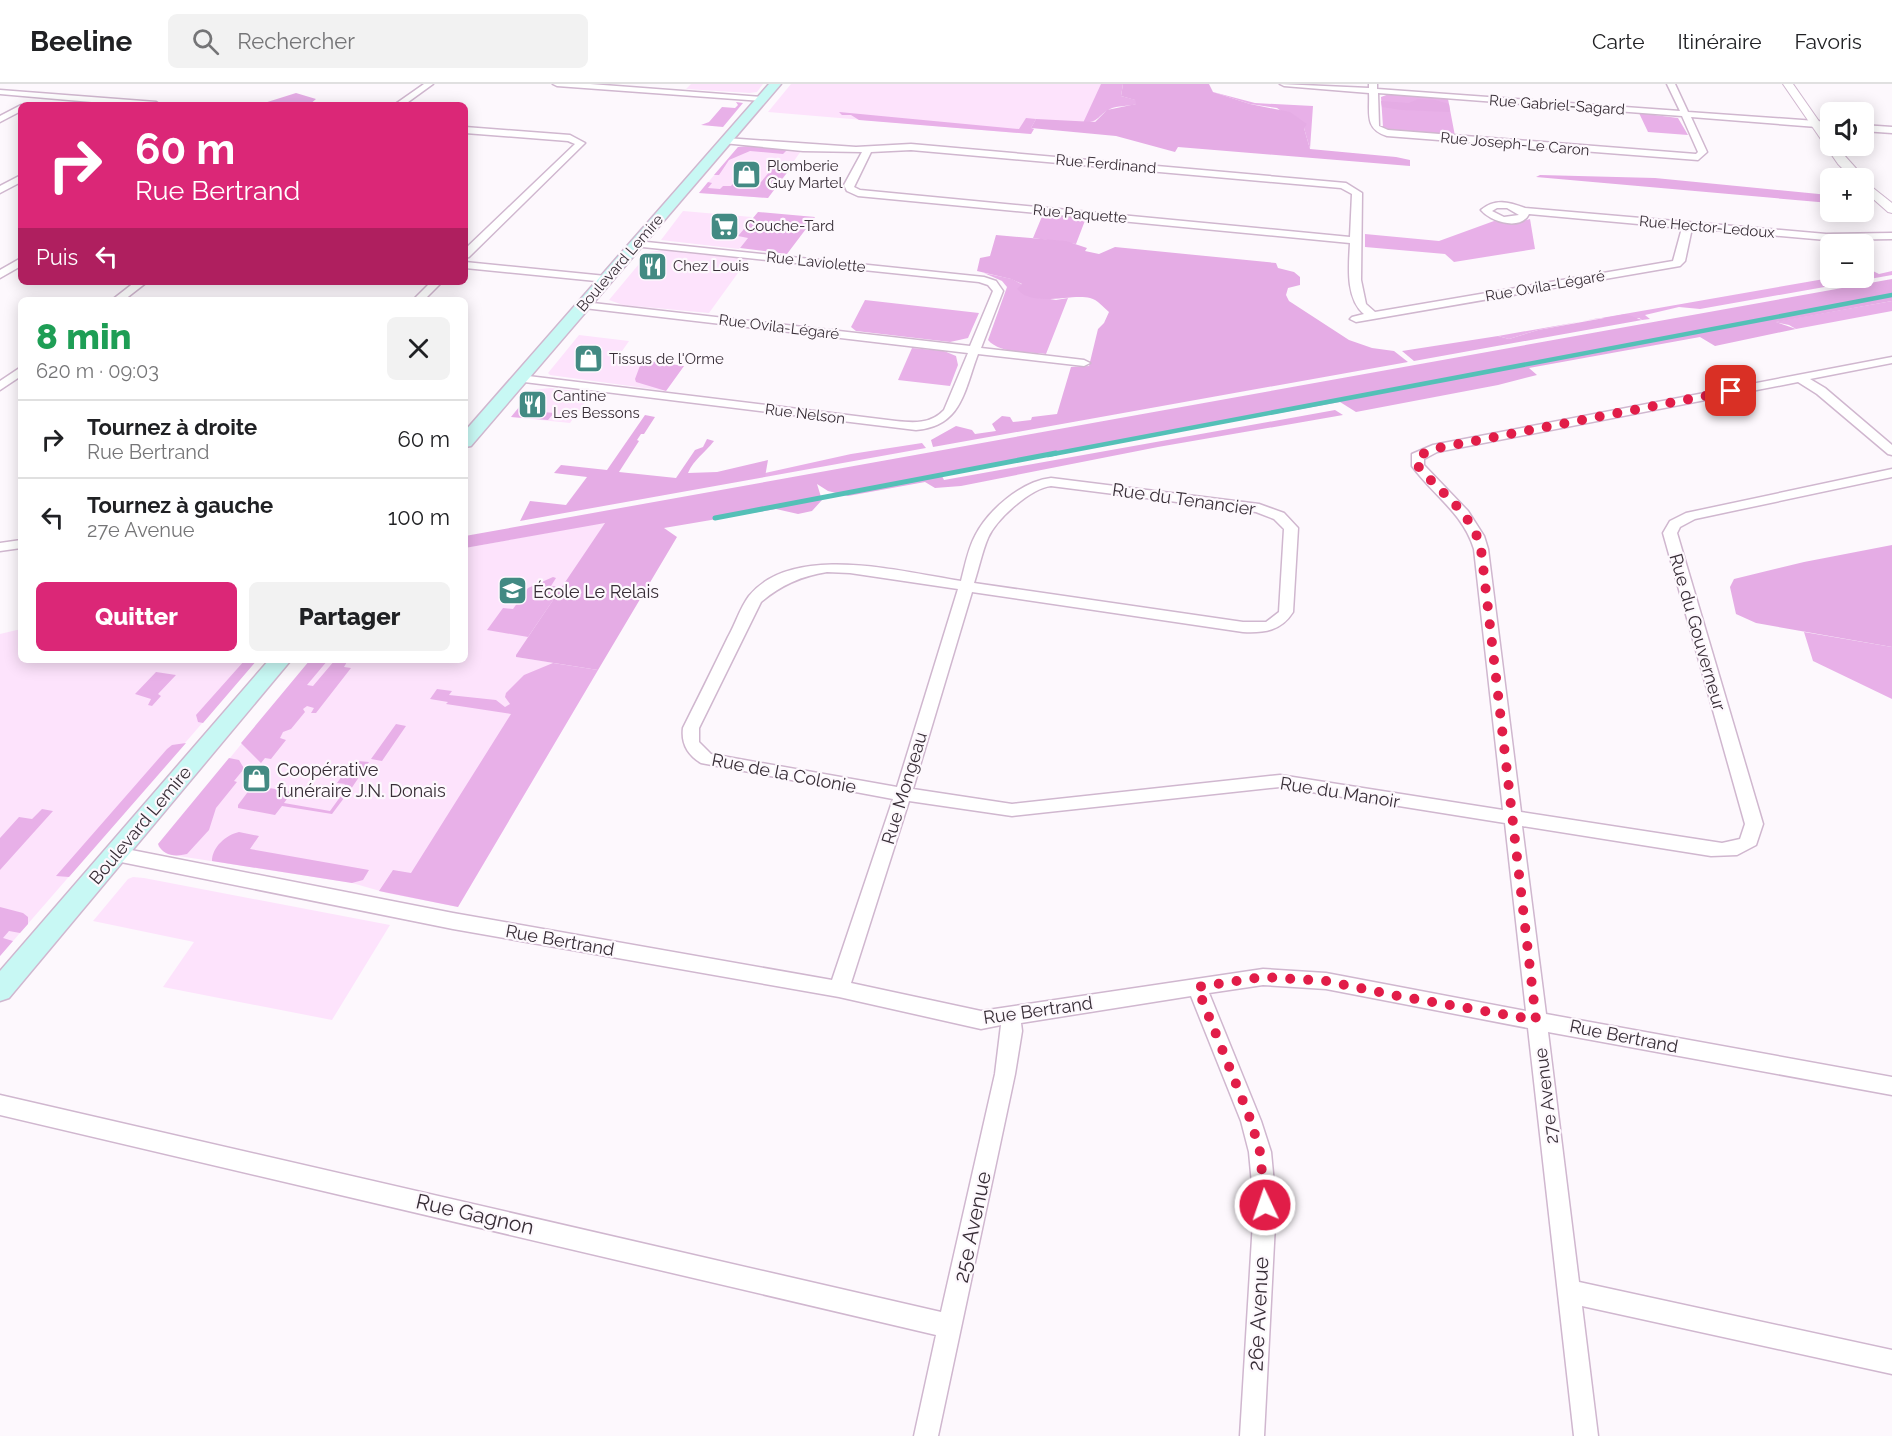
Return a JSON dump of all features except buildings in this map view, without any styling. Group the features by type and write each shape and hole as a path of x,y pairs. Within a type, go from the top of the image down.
{"main road":[{"name":"Boulevard Lemire","path":"468,439 775,84"},
{"name":"Boulevard Lemire","path":"0,990 278,663"}],"street":[{"path":"402,102 429,84"},
{"path":"556,84 762,99"},
{"name":"Rue Gabriel-Sagard","path":"1284,84 1373,87 1820,124"},
{"path":"1671,84 1685,114"},
{"path":"1788,84 1848,168"},
{"name":"Rue Joseph-Le Caron","path":"1373,87 1375,126 1378,130 1387,133 1686,158 1700,157 1703,152 1685,114"},
{"path":"33,102 59,88"},
{"path":"0,92 111,102"},
{"path":"0,119 18,110"},
{"path":"1874,129 1892,130"},
{"path":"468,130 570,138 581,143 468,252"},
{"path":"468,138 476,131"},
{"name":"Rue Ferdinand","path":"726,141 803,148 911,147 1341,185 1357,193 1355,240 1358,295 1363,308 1372,315"},
{"name":"Rue Paquette","path":"868,149 849,185 850,189 858,193 1355,240"},
{"path":"0,190 18,180"},
{"path":"1874,193 1892,209"},
{"name":"Rue Hector-Ledoux","path":"1523,211 1834,238 1892,236"},
{"name":"Rue Ovila-Légaré","path":"1372,315 1678,263 1688,225"},
{"name":"Rue Laviolette","path":"637,244 976,278 994,285"},
{"path":"0,275 18,263"},
{"path":"468,265 606,279"},
{"path":"121,297 138,285"},
{"path":"421,297 434,285"},
{"name":"Rue Nelson","path":"520,379 920,426 935,423 948,413 998,291 994,285"},
{"name":"Rue Ovila-Légaré","path":"584,305 1084,363"},
{"path":"1356,319 1372,315"},
{"path":"1800,378 1892,360"},
{"path":"0,386 18,373"},
{"path":"1800,378 1821,391 1892,450"},
{"name":"27e Avenue","path":"1586,1436 1480,543 1466,516 1418,466 1417,457 1433,449 1800,378"},
{"name":"Rue du Gouverneur","path":"1740,847 1750,840 1754,824 1670,533 1675,524 1691,516 1892,472"},
{"name":"Rue du Tenancier","path":"1058,482 1259,508 1279,516 1291,528 1286,612 1282,619 1267,627 1243,627 965,586 981,537 988,526 1020,494 1041,483 1058,482"},
{"path":"0,547 18,544"},
{"name":"Rue de la Colonie","path":"903,794 716,763 701,756 694,749 690,736 691,728 755,599 777,582 805,571 836,568 965,586"},
{"name":"Rue Mongeau","path":"838,989 903,794 965,586"},
{"name":"Rue du Manoir","path":"903,794 1005,809 1022,809 1274,781 1711,849 1740,847"},
{"name":"Rue Bertrand","path":"116,854 453,921 838,989 981,1020 1263,977 1326,981 1892,1086"},
{"name":"26e Avenue","path":"1197,987 1251,1121 1260,1152 1264,1179 1265,1205 1252,1436"},
{"name":"25e Avenue","path":"926,1436 1005,1074 1012,1031 1010,1017"},
{"name":"Rue Gagnon","path":"0,1105 950,1326"},
{"path":"1570,1292 1892,1362"}],"shaded area":[{"path":"691,84 763,84 757,92 750,93 686,89"},
{"path":"791,84 1110,84 1095,122 1031,128 1034,129 1031,134 768,112"},
{"path":"1101,84 1123,84 1121,96 1136,100 1136,104 1113,108 1096,120 1083,123"},
{"path":"1123,84 1209,84 1213,92 1250,104 1290,112 1307,124 1304,128 1310,149 1396,157 1410,160 1410,166 1178,147 1175,152 1116,136 1031,128 1036,119 1095,122 1107,110 1136,104 1135,100 1121,96"},
{"path":"1213,92 1255,103 1313,106 1310,149 1304,128 1277,108 1250,104"},
{"path":"296,93 316,99 312,102 267,102"},
{"path":"1389,94 1448,99 1455,136 1391,131 1383,127 1381,97"},
{"path":"1418,99 1449,104 1450,112 1382,107 1381,101 1409,103"},
{"path":"736,102 743,103 723,127 701,125 709,122 722,107 735,108 738,105"},
{"path":"839,112 1019,129 1026,118 1036,119 1031,128 1034,129 1031,134 859,120"},
{"path":"1639,113 1678,118 1688,135 1648,132"},
{"path":"738,147 801,151 768,198 699,193"},
{"path":"738,147 787,150 783,154 750,151 729,160 719,175 714,175"},
{"path":"776,164 792,166 768,198 699,193 708,182 712,183 708,188 720,189 723,186 731,186 736,180 761,182"},
{"path":"1540,175 1655,178 1820,194 1820,202 1536,177"},
{"path":"683,211 752,217 739,235 749,237 739,249 661,240"},
{"path":"758,212 815,217 787,254 740,248 748,238 738,236"},
{"path":"1043,214 1086,218 1076,244 1033,238"},
{"path":"1530,219 1535,249 1454,262 1445,254 1365,247 1365,234 1439,241 1494,221 1517,223"},
{"path":"996,235 1066,241 1087,248 1085,251 1099,254 1115,247 1276,263 1278,268 1294,272 1300,277 1300,285 1288,288 1286,295 1289,301 1349,340 1372,348 1394,351 1408,362 933,447 931,440 956,426 972,430 975,434 996,431 992,424 1002,416 1010,417 1013,422 1057,414 1071,367 1089,366 1098,329 1109,312 1090,298 1033,298 1017,289 1022,284 977,271 980,258 990,256"},
{"path":"665,250 748,259 709,313 623,305 609,300 649,252"},
{"path":"1892,271 1892,275 1874,278 1874,272 1879,274"},
{"path":"984,273 1012,279 1023,285 1026,295 1056,300 1068,298 1046,354 1007,350 993,345 988,340 1007,287 1002,281"},
{"path":"1892,279 1892,301 1776,322 1796,329 1715,346 1700,337 1529,368 1537,375 1498,385 1356,412 1340,402 941,474 944,480 1335,410 1343,415 1158,447 961,486 935,488 925,482 848,496 828,491 817,484 822,500 812,511 798,514 776,509 664,528 677,537 598,670 516,657 516,655 605,523 468,547 468,535 1842,288 1874,288 1874,282"},
{"path":"1820,280 1820,288 1700,309 1679,307 1645,315 1650,319 1601,318"},
{"path":"865,300 979,313 968,338 950,342 856,331 851,327"},
{"path":"1892,301 1892,311 1796,329 1774,322"},
{"path":"1626,314 1642,320 1414,361 1402,351 1498,336 1509,339 1538,330"},
{"path":"1583,321 1538,330 1509,339 1498,336"},
{"path":"579,335 629,341 618,357 684,366 666,391 550,375 548,373"},
{"path":"912,348 944,351 956,356 958,365 950,386 898,380"},
{"path":"636,359 684,366 666,391 636,382 641,363 634,362"},
{"path":"550,388 592,393 570,423 511,417 533,390"},
{"path":"528,396 531,397 521,410 554,413 548,420 511,417"},
{"path":"645,415 655,417 644,434 641,434 637,440 639,441 619,472 676,478 695,450 703,447 707,439 714,441 696,460 688,473 717,472 768,460 765,477 520,521 530,501 566,505 587,477 554,473 561,465 607,470"},
{"path":"922,443 926,448 765,477 765,473 851,454"},
{"path":"606,522 516,657 598,670 458,907 387,893 352,883 172,855 158,846 308,663 468,663 468,547"},
{"path":"1892,545 1892,647 1756,623 1736,614 1730,587 1734,579 1804,562"},
{"path":"553,577 556,578 551,586 562,587 528,637 487,630 503,608 513,609 528,588"},
{"path":"18,630 18,663 254,663 0,956 0,634"},
{"path":"1804,632 1892,647 1892,699 1813,661"},
{"path":"242,663 254,663 203,723 198,722 196,715"},
{"path":"308,663 325,663 307,685 313,686 332,663 346,663 344,667 351,668 316,713 311,713 314,708 307,706 303,709 305,712 291,729 283,732 280,738 286,740 271,759 265,758 261,763 241,743"},
{"path":"553,663 598,670 458,907 379,891 393,870 411,873 511,714 446,704 448,702 430,699 437,689 452,691 449,695 496,700 505,707 510,704 505,697 506,693 524,675"},
{"path":"156,672 176,675 158,694 161,696 152,706 148,705 151,699 135,694"},
{"path":"396,724 406,726 382,761 371,759"},
{"path":"186,743 69,877 56,876 167,749 172,745"},
{"path":"229,758 239,760 245,770 234,781 237,782 216,808 209,830 187,854 174,855 163,851 158,844"},
{"path":"358,761 369,762 351,789 343,787 345,784 337,783 350,765 354,766"},
{"path":"253,785 292,792 284,803 330,811 343,793 347,794 332,814 282,806 275,815 238,808"},
{"path":"42,809 53,811 0,870 0,838 19,817 32,819"},
{"path":"239,832 259,836 250,849 369,870 363,880 352,883 212,861 214,851 221,842"},
{"path":"133,877 390,925 332,1020 163,987 194,942 93,921 128,879"},
{"path":"0,907 23,913 28,917 28,924 20,933 9,931 3,938 13,941 0,956"}],"waterway":[{"path":"1048,455 1892,295"},
{"path":"715,518 1056,453"}],"place":[{"name":"Plomberie Guy Martel","path":"746,175"},
{"name":"Couche-Tard","path":"724,226"},
{"name":"Chez Louis","path":"652,266"},
{"name":"Tissus de l'Orme","path":"588,359"},
{"name":"Cantine Les Bessons","path":"532,405"},
{"name":"École Le Relais","path":"512,591"},
{"name":"Coopérative funéraire J.N. Donais","path":"256,779"}],"route":[{"path":"1265,1205 1260,1152 1251,1121 1197,987 1263,977 1326,981 1536,1020 1481,549 1477,534 1466,516 1418,466 1417,457 1433,449 1731,391"}]}
